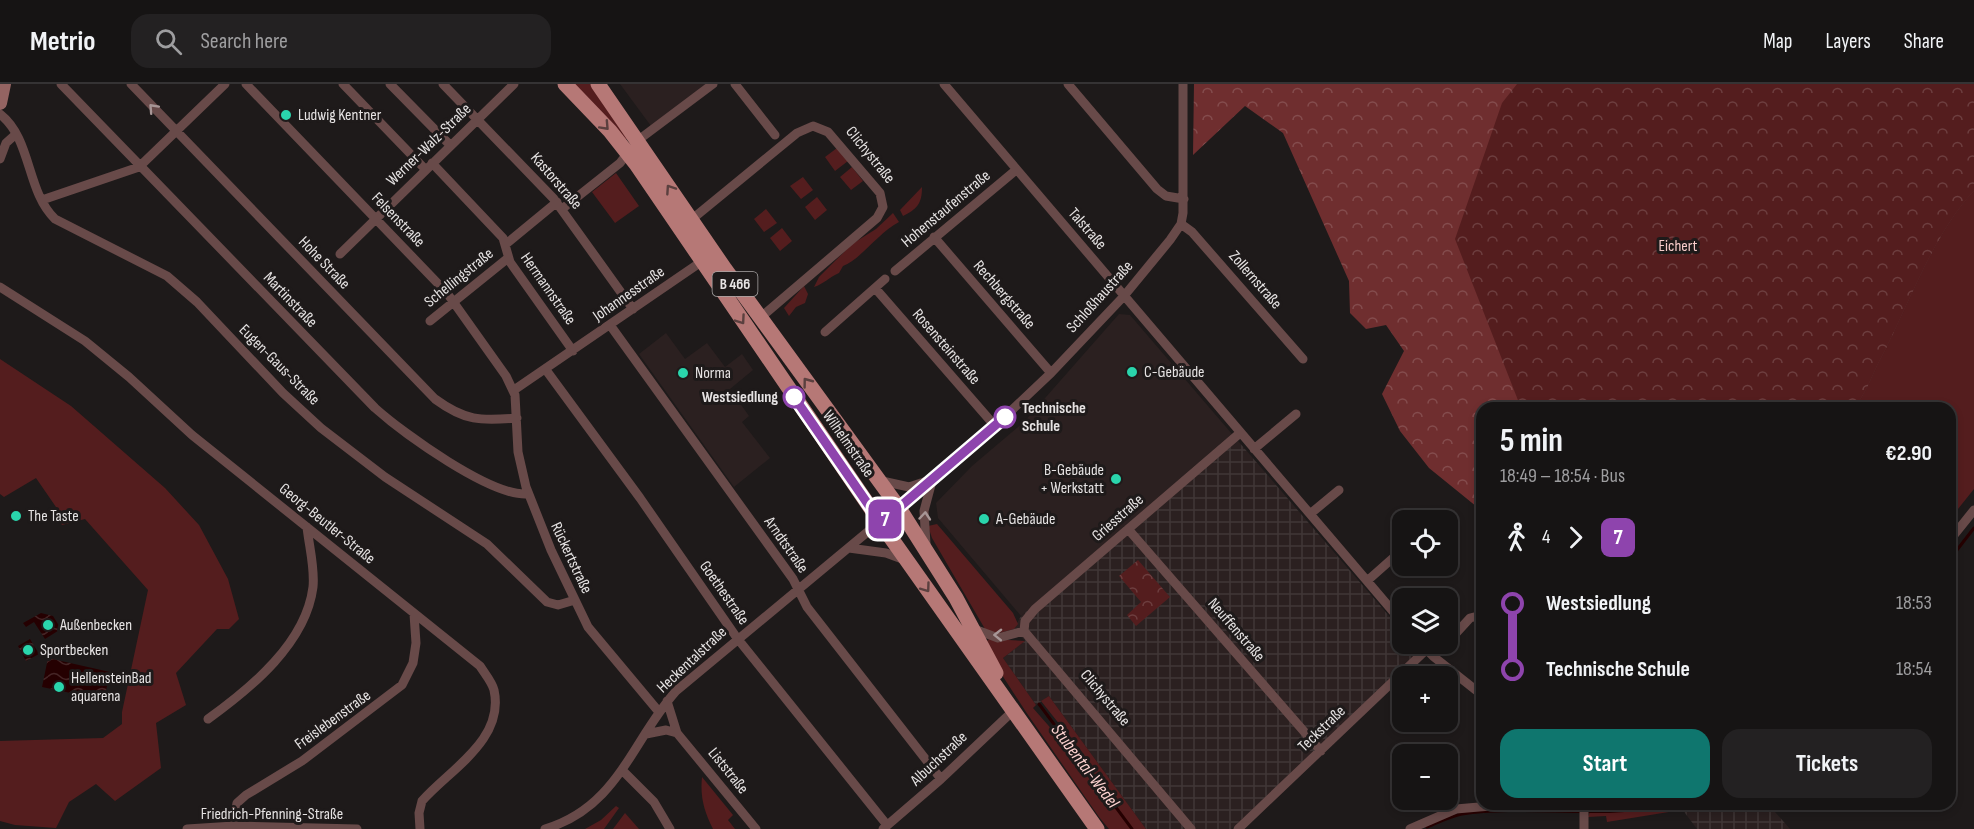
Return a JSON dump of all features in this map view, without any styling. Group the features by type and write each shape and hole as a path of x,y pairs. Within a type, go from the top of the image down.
{"main road":[{"name":"Wilhelmstraße","path":"565,84 633,147 701,262 908,562 1097,829"},
{"name":"B 466","path":"598,84 633,147 691,220 759,318 898,508 974,629 1011,705"}],"street":[{"path":"0,100 4,84"},
{"name":"Martinstraße","path":"61,84 352,386 386,417 453,464 509,491 528,494"},
{"name":"Hohe Straße","path":"131,84 435,399 455,412 476,420 517,418"},
{"path":"42,200 139,167 225,84"},
{"name":"Felsenstraße","path":"246,84 454,301 513,390"},
{"name":"Hermannstraße","path":"343,84 501,235 506,244 507,258 573,351"},
{"path":"390,84 450,145"},
{"name":"Kastorstraße","path":"444,84 560,205 633,309"},
{"name":"Werner-Walz-Straße","path":"340,254 514,84"},
{"name":"Schellingstraße","path":"506,244 616,166 633,147 713,84"},
{"path":"735,84 775,135"},
{"path":"1068,84 1157,189 1166,196 1184,199"},
{"path":"1181,224 1184,199 1183,84"},
{"name":"Talstraße","path":"947,85 1016,170 1392,611"},
{"name":"Eugen-Gaus-Straße","path":"0,114 16,134 42,200 55,219 167,276 197,302 283,393 377,472 487,544 547,602 558,605 574,600"},
{"name":"Clichystraße","path":"691,220 808,126 819,126 828,132 880,193 883,207 877,218 759,318"},
{"path":"0,159 6,143 16,134"},
{"name":"Hohenstaufenstraße","path":"895,271 1016,170"},
{"name":"Schloßhaustraße","path":"881,523 995,426 1051,373 1124,296 1181,224"},
{"name":"Zollernstraße","path":"1181,224 1192,232 1303,359"},
{"name":"Rechbergstraße","path":"934,237 1051,373"},
{"name":"Schellingstraße","path":"430,321 507,258"},
{"name":"Johannesstraße","path":"513,390 546,370 701,262"},
{"path":"825,332 885,279"},
{"name":"Georg-Beutler-Straße","path":"0,287 94,348 192,435 480,666 494,689 496,711 475,751 422,801 418,813 420,829"},
{"name":"Rosensteinstraße","path":"875,288 995,426"},
{"name":"Arndtstraße","path":"610,325 798,588 807,607 941,779"},
{"name":"Goethestraße","path":"546,370 640,498 737,638 885,827"},
{"name":"Rückertstraße","path":"513,390 518,452 528,494 574,600 588,627 659,712"},
{"path":"1254,448 1296,414"},
{"name":"Griesstraße","path":"1024,631 1026,618 1240,433"},
{"name":"Schloßhaustraße","path":"879,480 892,485 909,487 932,480"},
{"path":"927,552 924,518 932,480"},
{"path":"1310,514 1338,490"},
{"path":"1956,532 1974,510"},
{"name":"Heckentalstraße","path":"545,829 578,814 606,792 623,771 667,701 737,638 881,523"},
{"path":"208,719 279,655 299,629 313,586 307,527"},
{"name":"Neuffenstraße","path":"1128,529 1321,751"},
{"path":"849,548 886,553 908,562"},
{"path":"1367,582 1392,559"},
{"name":"Freislebenstraße","path":"233,828 237,803 246,795 302,761 402,685 413,663 416,643 414,614"},
{"name":"Teckstraße","path":"1458,631 1470,618 1476,616"},
{"path":"974,629 998,638 1024,631"},
{"name":"Clichystraße","path":"1024,631 1191,829"},
{"name":"Teckstraße","path":"1238,829 1423,654"},
{"path":"1432,654 1476,690"},
{"name":"Liststraße","path":"667,701 677,733 756,829"},
{"name":"Albuchstraße","path":"885,827 941,779 1011,705"},
{"path":"646,734 666,730 677,733"},
{"path":"623,771 654,802 670,829"},
{"path":"1410,829 1456,808 1476,807"},
{"path":"1584,810 1584,829"},
{"name":"Friedrich-Pfenning-Straße","path":"187,829 357,829"}],"shaded area":[{"path":"620,84 707,84 651,126"},
{"name":"Technische Schule","path":"1119,314 1130,315 1232,434 1021,616 938,518 936,503 972,466 1024,422"},
{"path":"666,333 685,359 707,343 725,367 742,354 753,370 730,389 749,416 742,422 770,458 734,487 639,354"},
{"path":"1232,434 1392,619 1392,654 1420,654 1407,666 1392,666 1392,680 1231,829 1146,829 1049,696 1036,705 1003,658 1025,641 1014,629 1021,616"},
{"path":"1683,810 1773,810 1790,829 1697,829"}],"green space":[{"path":"573,84 591,84 629,139 624,139"},
{"name":"Eichert","path":"1194,84 1974,84 1974,191 1959,209 1933,251 1858,402 1476,402 1476,506 1429,468 1400,431 1382,394 1404,351 1386,325 1366,329 1350,313 1349,281 1283,133 1245,106 1193,155"},
{"name":"Eichert","path":"1517,84 1974,84 1974,191 1959,209 1933,251 1858,402 1519,402 1455,239 1502,103"},
{"path":"837,148 848,161 835,171 825,157"},
{"path":"852,167 863,181 851,190 840,177"},
{"path":"616,173 639,206 615,223 592,192"},
{"path":"803,177 813,190 801,199 790,186"},
{"path":"922,187 918,205 903,216 900,210"},
{"path":"1974,191 1974,489 1956,512 1956,402 1858,402 1921,274 1959,209"},
{"path":"817,197 827,210 815,220 805,207"},
{"path":"766,209 777,223 764,232 754,219"},
{"path":"893,213 899,222 843,266 839,273 814,287 819,277 852,244 876,229"},
{"path":"782,228 792,241 780,251 770,238"},
{"path":"804,286 808,294 805,303 796,307 789,316 784,308"},
{"path":"0,359 71,406 165,488 199,525 228,579 239,619 229,629 217,629 176,673 186,705 156,723 161,768 115,801 96,784 69,802 56,828 15,825 0,821 0,741 103,738 122,724 122,712 148,590 85,519 62,525 55,514 56,507 36,478 4,497 0,494"},
{"path":"937,524 1013,613 1018,624 1014,629 996,634 985,629 932,538 928,526"},
{"path":"1138,560 1170,597 1136,626 1127,615 1141,602 1119,576"},
{"path":"989,639 1025,641 1003,658 1036,705 1033,708 1062,741 1068,735 1041,701 1049,696 1146,829 1109,829 1099,817 1000,672 987,641"},
{"path":"702,777 733,815 728,820 735,829 713,829 703,804"},
{"path":"616,806 619,808 604,829 585,829 601,820"},
{"path":"1591,810 1675,811 1607,822 1606,816 1588,817"},
{"path":"625,813 639,829 613,829"}],"water":[{"name":"Außenbecken","path":"41,613 53,616 61,629 45,639 34,622 26,627 23,623"},
{"name":"Sportbecken","path":"30,639 39,654 26,661 18,646"},
{"path":"48,658 110,672 104,700 42,687"}],"waterway":[{"path":"1956,551 1974,528"},
{"name":"Stubental-Wedel","path":"1039,704 1132,829"},
{"path":"1427,827 1458,815 1514,810"},
{"path":"1514,810 1592,812 1631,810"}],"bus line":[{"name":"7","path":"794,397 881,523 1005,417"}],"place":[{"name":"Ludwig Kentner","path":"286,115"},
{"name":"C-Gebäude","path":"1132,372"},
{"name":"Norma","path":"683,373"},
{"name":"Westsiedlung","path":"794,397"},
{"name":"Technische Schule","path":"1005,417"},
{"name":"B-Gebäude + Werkstatt","path":"1116,479"},
{"name":"The Taste","path":"16,516"},
{"name":"A-Gebäude","path":"984,519"},
{"name":"Außenbecken","path":"48,625"},
{"name":"Sportbecken","path":"28,650"},
{"name":"HellensteinBad aquarena","path":"59,687"}]}
